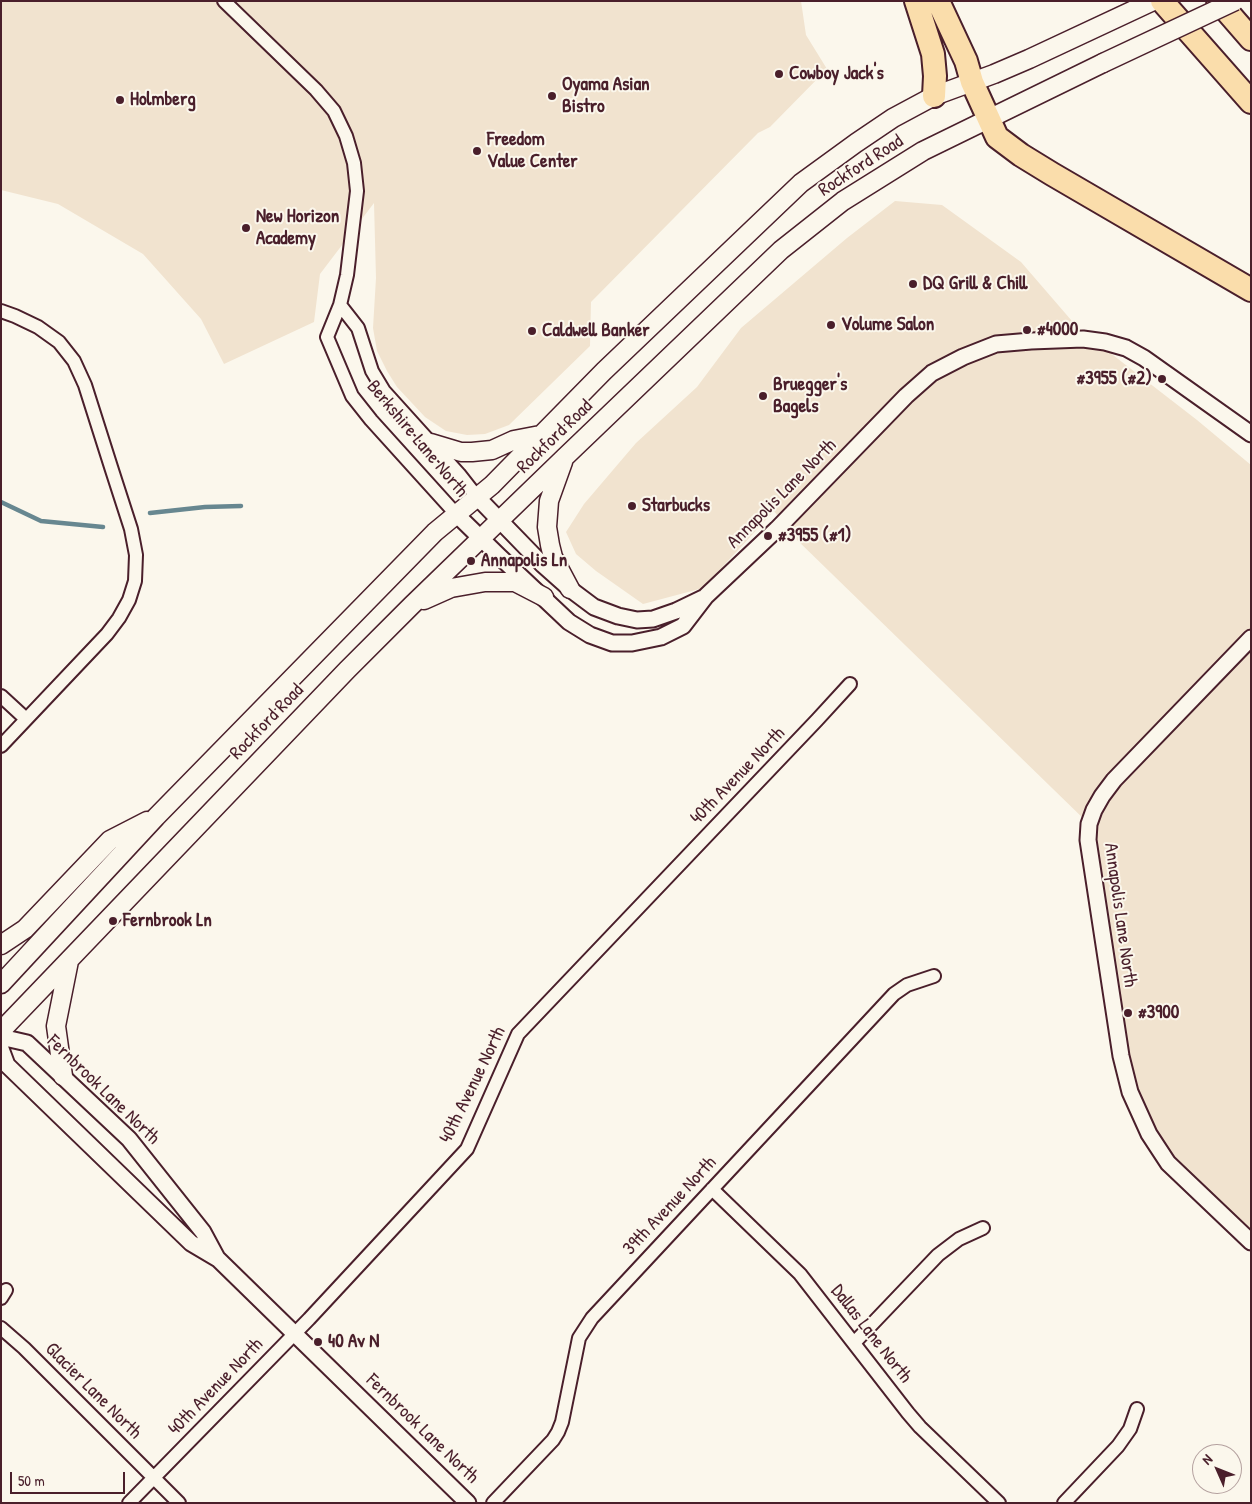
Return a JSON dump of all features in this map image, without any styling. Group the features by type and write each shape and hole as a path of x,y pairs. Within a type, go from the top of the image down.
{"highway":[{"path":"916,1 933,54 934,96"},
{"path":"938,1 966,61 972,82 997,137 1021,155 1120,215 1251,290"},
{"path":"1162,1 1251,102"},
{"path":"1218,1 1251,40"}],"main road":[{"name":"Rockford Road","path":"1,984 156,817 428,539 492,485 618,358 800,182 893,118 934,96 972,82 1088,32 1153,1"},
{"name":"Rockford Road","path":"1,1030 347,670 412,605 781,250 850,197 910,159 1103,63 1235,1"},
{"path":"431,443 461,452 472,452 492,450 514,440 540,435"},
{"path":"565,457 549,501 547,527 553,556 570,589"},
{"path":"412,605 451,588 484,582 515,582 544,597"},
{"path":"1,945 25,928 110,840 156,817"},
{"path":"63,1076 56,1026 69,960"}],"street":[{"name":"Berkshire Lane North","path":"224,1 316,90 334,111 346,136 354,163 357,191 347,276 340,305 328,337 352,396 371,420 456,514"},
{"name":"Berkshire Lane North","path":"340,305 358,328 372,371 384,391 459,474 477,497"},
{"path":"1,312 15,316 38,327 59,342 74,361 85,385 131,529 136,555 135,581 129,600 120,618 1,746"},
{"name":"Annapolis Lane North","path":"456,514 569,622 590,635 612,643 632,644 661,637 683,626 706,596 777,529 906,396 932,373 963,357 996,344 1083,339 1105,342 1126,348 1144,358 1251,434"},
{"name":"Annapolis Lane North","path":"477,497 543,565 570,589 594,606 618,616 637,620 653,619 676,611 706,596"},
{"name":"Annapolis Lane North","path":"1251,638 1114,780 1094,810 1089,824 1088,840 1121,1056 1130,1092 1149,1134 1168,1163 1251,1242"},
{"name":"40th Avenue North","path":"129,1503 295,1334 467,1149 518,1034 850,684"},
{"path":"1,696 26,719"},
{"name":"39th Avenue North","path":"493,1503 553,1440 558,1432 562,1422 579,1338 592,1318 894,994 907,985 934,976"},
{"name":"Fernbrook Lane North","path":"1,1037 27,1043 139,1149 203,1232 218,1259"},
{"name":"Fernbrook Lane North","path":"1,1049 7,1065 184,1237 218,1259 468,1503"},
{"name":"Dallas Lane North","path":"712,1188 800,1274 920,1427 999,1503"},
{"path":"854,1343 938,1255 959,1239 984,1228"},
{"name":"Glacier Lane North","path":"1,1328 24,1348 178,1503"},
{"path":"1064,1503 1118,1446 1130,1429 1137,1409"}],"shaded area":[{"path":"1,1 801,1 806,35 827,69 770,127 758,133 591,302 590,346 509,425 485,434 467,435 446,431 425,417 397,387 377,351 373,328 376,278 374,203 320,274 314,322 224,364 201,319 143,254 58,204 1,190"},
{"path":"895,201 942,205 1021,262 1078,328 1197,420 1251,465 1251,1243 1168,1163 1121,1056 1089,824 795,538 774,511 703,588 643,604 596,571 576,554 566,532 584,504 636,443 697,387 741,328 847,238"}],"waterway":[{"path":"1,502 41,521 103,527"},
{"path":"150,513 205,507 241,506"}],"place":[{"name":"Cowboy Jack's","path":"779,74"},
{"name":"Oyama Asian Bistro","path":"552,96"},
{"name":"Holmberg","path":"120,100"},
{"name":"Freedom Value Center","path":"477,151"},
{"name":"New Horizon Academy","path":"246,228"},
{"name":"DQ Grill & Chill","path":"913,284"},
{"name":"Volume Salon","path":"831,325"},
{"name":"#4000","path":"1027,330"},
{"name":"Caldwell Banker","path":"532,331"},
{"name":"#3955 (#2)","path":"1162,379"},
{"name":"Bruegger's Bagels","path":"763,396"},
{"name":"Starbucks","path":"632,506"},
{"name":"#3955 (#1)","path":"768,536"},
{"name":"Annapolis Ln","path":"471,561"},
{"name":"Fernbrook Ln","path":"113,921"},
{"name":"#3900","path":"1128,1013"},
{"name":"40 Av N","path":"318,1342"}]}
